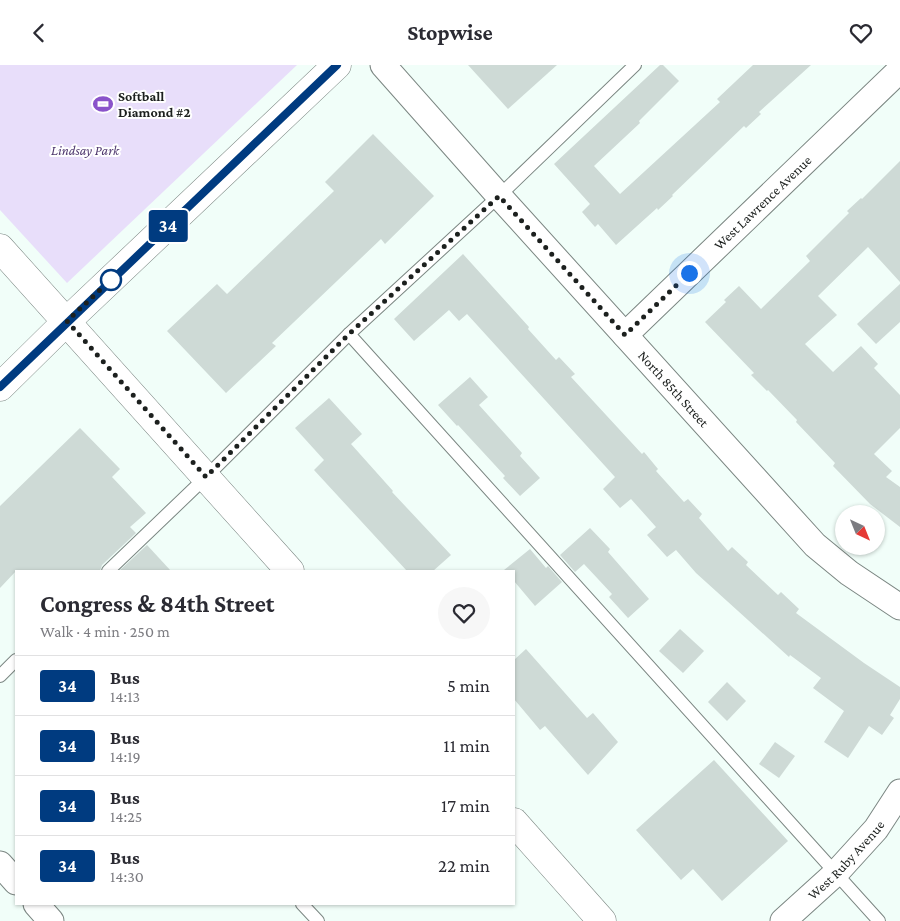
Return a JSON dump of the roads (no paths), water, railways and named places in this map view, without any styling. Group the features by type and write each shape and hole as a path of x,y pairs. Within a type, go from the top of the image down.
{"street":[{"path":"0,387 337,65"},
{"name":"North 85th Street","path":"383,65 815,545 849,573 900,607"},
{"name":"West Lawrence Avenue","path":"625,335 900,70"},
{"path":"0,248 289,570"},
{"name":"West Ruby Avenue","path":"783,921 836,873 876,829 900,792"},
{"path":"515,823 602,921"},
{"path":"0,864 15,881"},
{"path":"37,905 51,921"}],"lane":[{"path":"109,570 206,477 349,334 499,196 635,65"},
{"path":"349,334 880,921"},
{"path":"0,675 15,661"},
{"path":"303,905 318,921"}],"place":[{"name":"Softball Diamond #2","path":"103,104"}],"park label":[{"name":"Lindsay Park","path":"85,150"}]}
